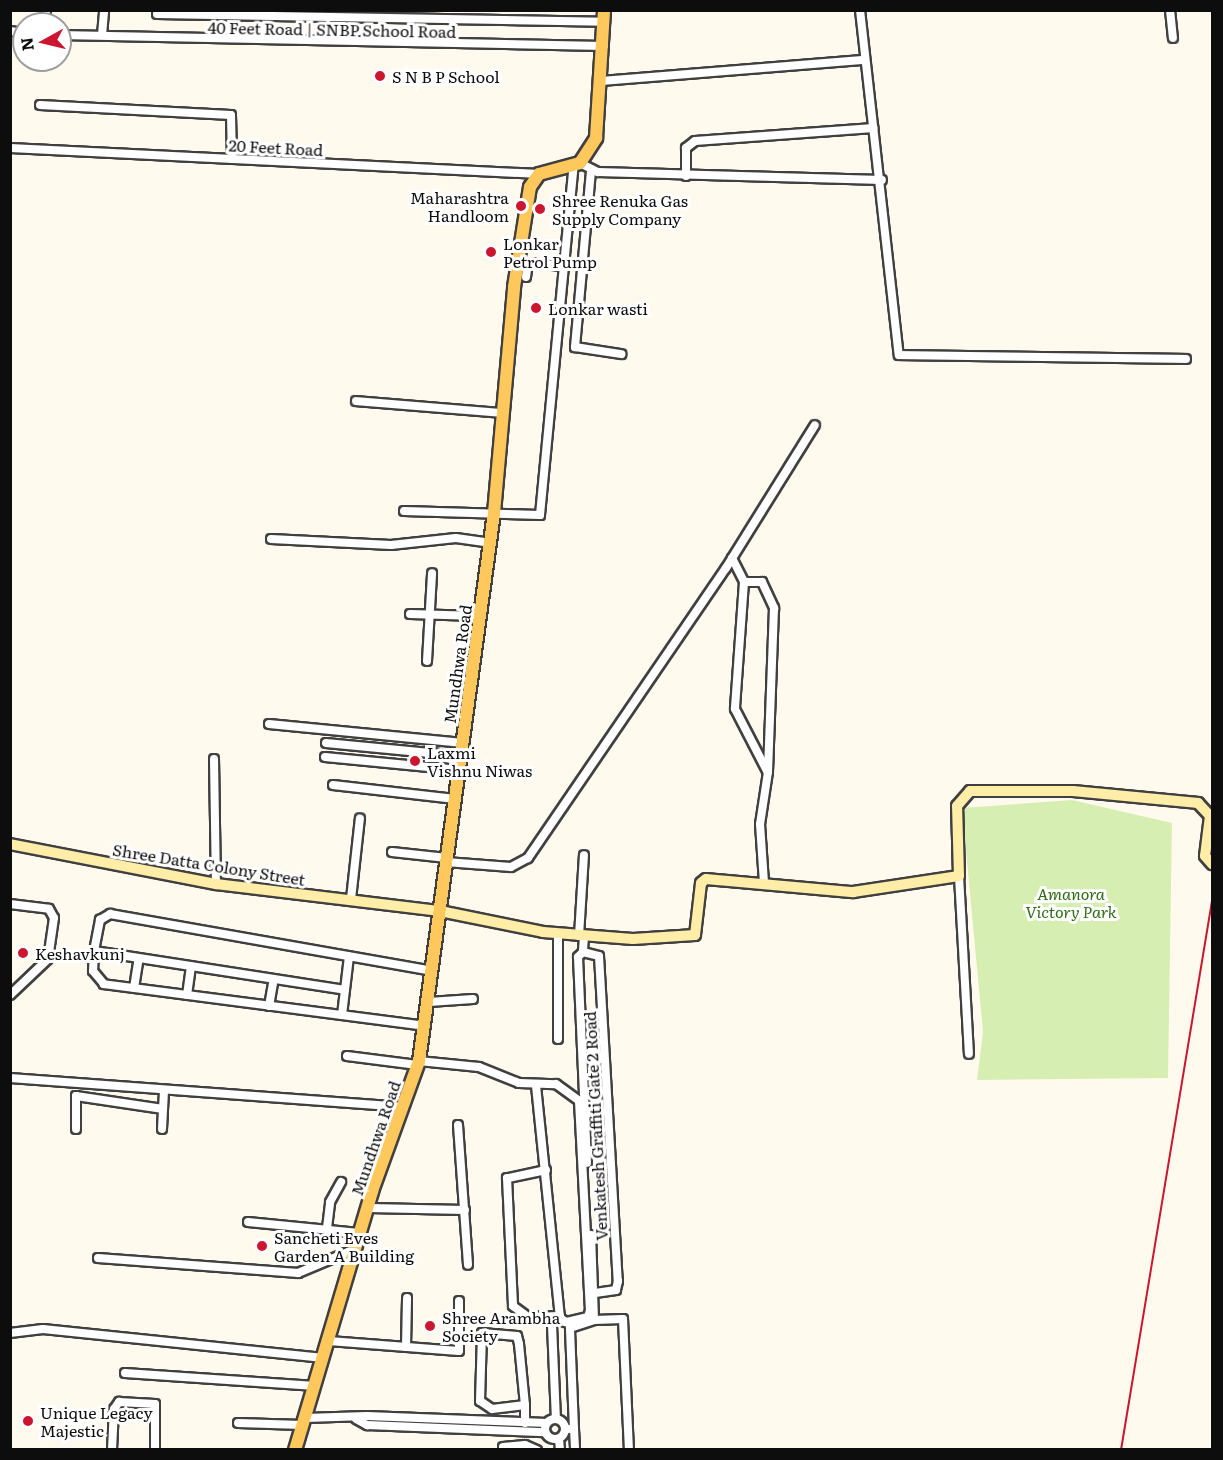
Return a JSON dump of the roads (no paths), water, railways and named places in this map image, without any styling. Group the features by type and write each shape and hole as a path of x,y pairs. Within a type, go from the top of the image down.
{"main road":[{"path":"539,174 577,164 596,138 602,81 604,16"},
{"name":"Mundhwa Road","path":"294,1449 316,1386 355,1249 418,1063 426,1026 446,860 494,513 516,275 530,187 539,174"}],"street":[{"path":"102,35 104,10"},
{"path":"494,10 494,20"},
{"path":"860,10 864,60 882,180 898,355 1186,359"},
{"path":"1170,10 1173,38"},
{"path":"157,14 285,14 494,20 604,16"},
{"name":"40 Feet Road | SNBP School Road","path":"72,35 603,46"},
{"path":"602,81 864,60"},
{"path":"40,105 231,115 235,123 232,159"},
{"path":"686,176 686,148 695,141 874,128"},
{"name":"20 Feet Road","path":"10,148 539,174"},
{"path":"404,511 540,515 564,266 577,164 591,171 686,176 882,180"},
{"path":"591,171 574,347 621,354"},
{"path":"526,277 528,263 564,266"},
{"path":"356,401 504,413"},
{"path":"392,852 511,867 524,863 732,558 815,425"},
{"path":"271,539 392,545 456,538 490,543"},
{"path":"732,558 744,582 735,709 768,772"},
{"path":"427,660 432,573"},
{"path":"744,582 762,582 774,608 768,772 760,824 764,883 862,891 958,876"},
{"path":"410,614 480,616"},
{"path":"268,724 462,749"},
{"path":"326,743 462,749"},
{"path":"325,757 459,770"},
{"path":"214,759 216,884"},
{"path":"333,785 455,800"},
{"path":"969,1054 958,876 957,806 970,790 1073,791 1198,804 1210,816 1205,856 1212,864"},
{"path":"351,899 360,818"},
{"name":"Shree Datta Colony Street","path":"10,844 216,884 440,911 558,934 582,936 692,937 703,880 764,883"},
{"name":"Venkatesh Graffiti Gate 2 Road","path":"584,855 583,952 578,957 595,1293 594,1320"},
{"path":"10,904 49,909 54,918 48,959 10,995"},
{"path":"426,1026 99,982 93,971 94,951 100,920 110,914 432,971"},
{"path":"558,934 558,1039"},
{"path":"94,951 345,990"},
{"name":"Venkatesh Graffiti Gate 2 Road","path":"583,952 599,956 618,1281 616,1290 595,1293"},
{"path":"342,1015 349,956"},
{"path":"134,988 139,958"},
{"path":"187,995 191,966"},
{"path":"269,1006 274,979"},
{"path":"429,1002 473,999"},
{"path":"347,1056 479,1067 508,1081 556,1084 579,1101 590,1310 588,1317 566,1322 560,1316 536,1084"},
{"path":"10,1078 404,1107"},
{"path":"162,1129 164,1090"},
{"path":"76,1129 76,1096 163,1108"},
{"path":"458,1125 468,1265"},
{"path":"546,1170 507,1178 513,1306 528,1317 560,1316"},
{"path":"327,1228 330,1202 341,1182"},
{"path":"369,1208 465,1210"},
{"path":"248,1222 361,1233"},
{"path":"98,1258 298,1273 355,1249"},
{"path":"406,1347 407,1298"},
{"path":"329,1341 459,1351 459,1301"},
{"path":"574,1449 570,1429 570,1328 594,1320 623,1319 629,1449"},
{"path":"552,1325 556,1419"},
{"path":"10,1333 43,1329 324,1358"},
{"path":"525,1405 492,1409 480,1401 482,1333 517,1336 525,1405 525,1423"},
{"path":"125,1373 316,1386"},
{"path":"112,1449 114,1409 120,1402 155,1404 155,1449"},
{"path":"238,1424 356,1419 367,1416 525,1423 546,1427"},
{"path":"356,1419 367,1425 546,1427 556,1419"},
{"path":"556,1419 570,1429"},
{"path":"546,1427 549,1438 559,1438 570,1429"},
{"path":"559,1438 560,1449"},
{"path":"503,1447 537,1449"}],"railway":[{"path":"1121,1450 1212,901"}],"place":[{"name":"S N B P School","path":"380,76"},
{"name":"Maharashtra Handloom","path":"521,206"},
{"name":"Shree Renuka Gas Supply Company","path":"540,209"},
{"name":"Lonkar Petrol Pump","path":"491,252"},
{"name":"Lonkar wasti","path":"536,308"},
{"name":"Laxmi Vishnu Niwas","path":"415,761"},
{"name":"Keshavkunj","path":"23,953"},
{"name":"Sancheti Eves Garden A Building","path":"262,1246"},
{"name":"Shree Arambha Society","path":"430,1326"},
{"name":"Unique Legacy Majestic","path":"28,1421"}],"park label":[{"name":"Amanora Victory Park","path":"1071,902"}]}
